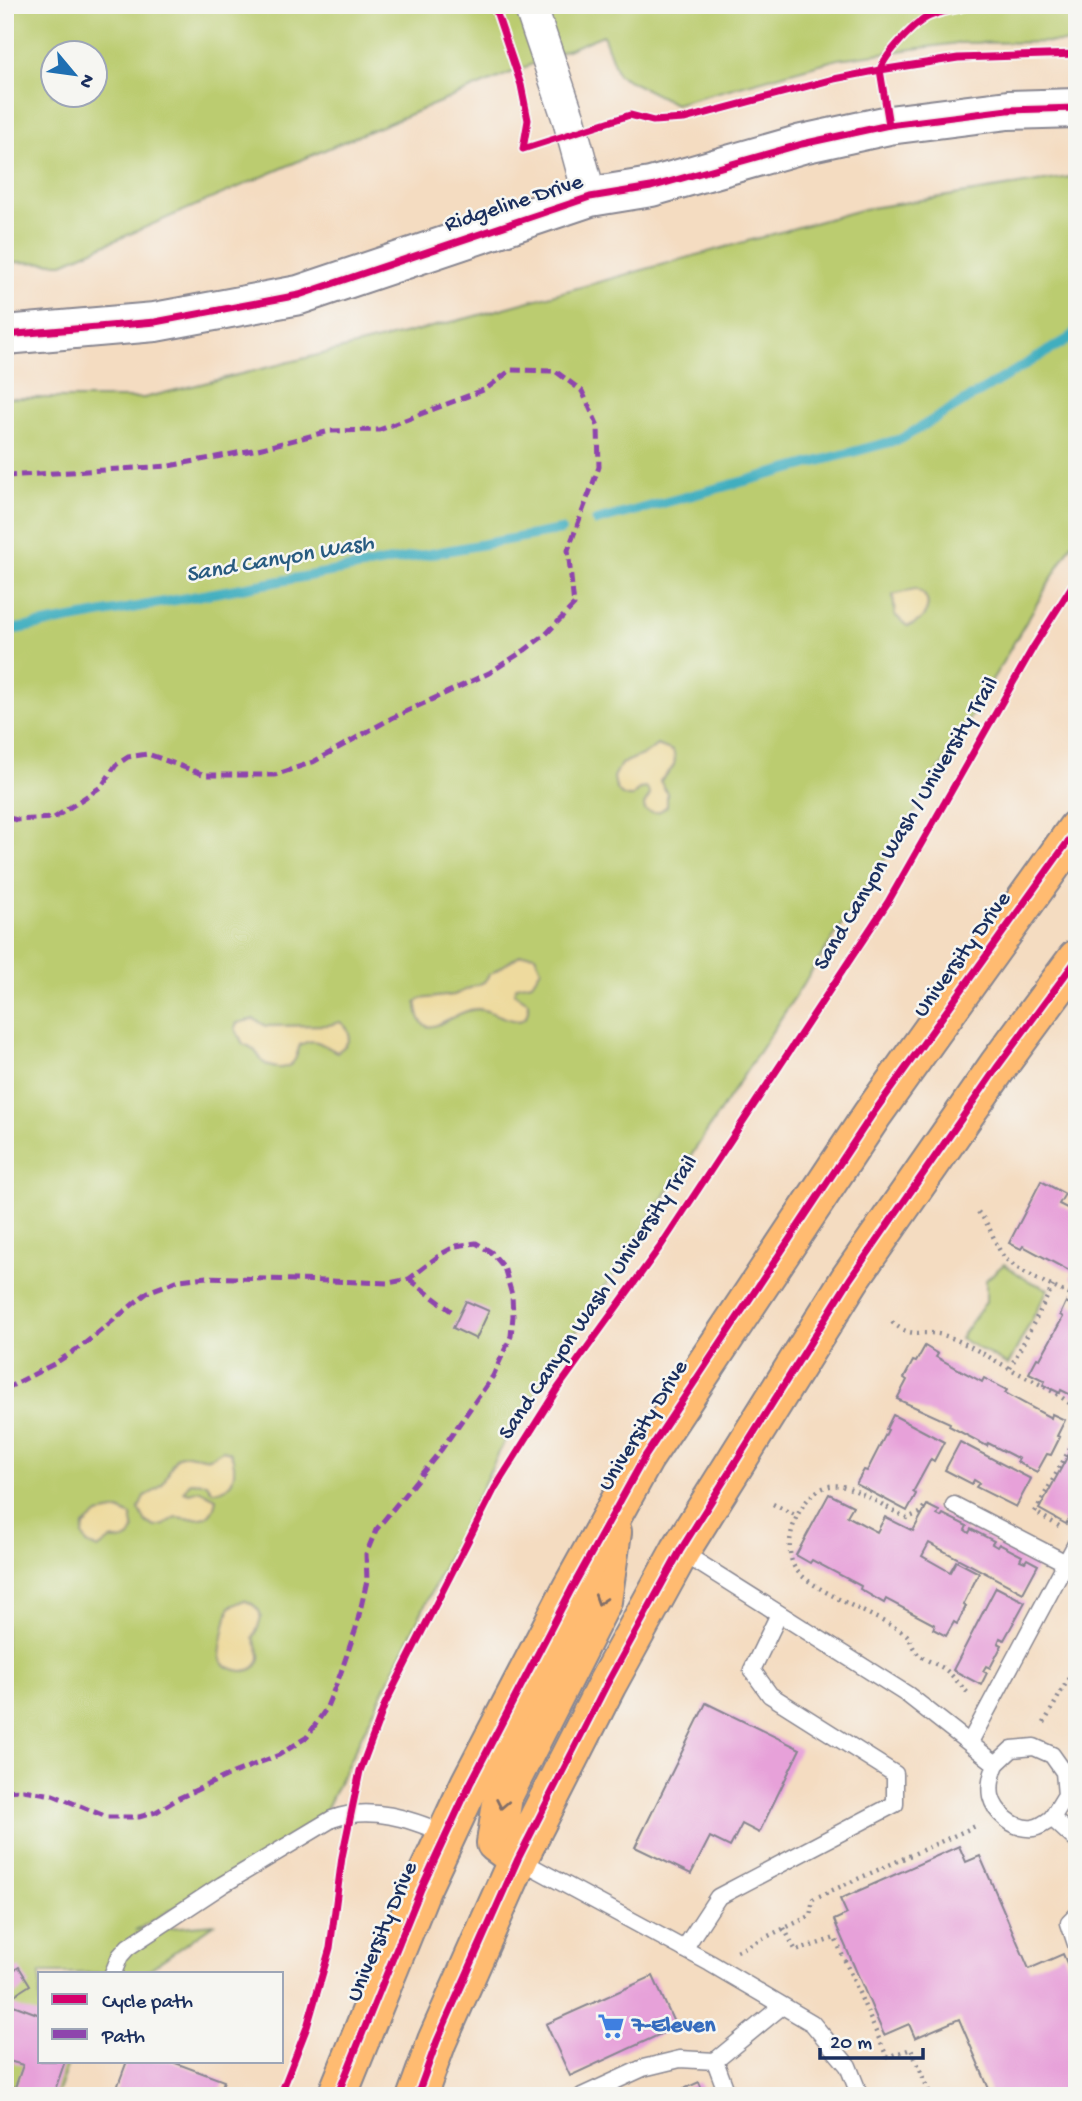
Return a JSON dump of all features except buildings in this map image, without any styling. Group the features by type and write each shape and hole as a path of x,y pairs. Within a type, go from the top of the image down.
{"main road":[{"name":"University Drive","path":"337,2096 421,1889 470,1784 644,1458 864,1126 1077,829"},
{"path":"417,2096 437,2041 517,1859 607,1684 680,1551 850,1279 998,1066 1077,959"},
{"path":"517,1859 496,1843 503,1796 602,1601 615,1509"}],"street":[{"path":"530,5 590,197"},
{"name":"Ridgeline Drive","path":"5,335 155,322 299,295 590,197 651,187 802,144 889,125 1008,110 1077,108"}],"lane":[{"path":"954,1505 1066,1563"},
{"path":"970,1742 1077,1542"},
{"path":"680,1551 908,1695 996,1764"},
{"path":"684,1949 718,1897 895,1804 895,1774 771,1695 752,1670 779,1614"},
{"path":"1034,1747 1052,1755 1064,1772 1066,1795 1052,1818 1034,1828 1023,1827 1000,1814 994,1806 991,1794 990,1781 996,1764 1013,1749 1034,1747"},
{"path":"113,1972 120,1956 128,1947 222,1885 332,1819 351,1813 386,1814 446,1835"},
{"path":"1052,1818 1077,1841"},
{"path":"517,1859 710,1963 812,2023 848,2066 860,2096"},
{"path":"1077,1914 1069,1923 1077,1947"},
{"path":"582,2096 643,2068 680,2059 715,2062 782,2006"},
{"path":"715,2062 728,2096"}],"path":[{"path":"572,134 630,115 653,121 684,119 881,66 958,58 1077,54"},
{"path":"881,66 889,125"},
{"path":"978,1212 987,1221 1003,1257 1077,1298"},
{"path":"1010,1368 1053,1286"},
{"path":"892,1322 902,1331 914,1335 941,1335 962,1342 1062,1396 1077,1410"},
{"path":"1062,1527 1035,1513 1077,1436"},
{"path":"924,1507 920,1513 908,1518 843,1486 827,1485 815,1492 793,1524 790,1547 794,1567 812,1584 908,1634 916,1652 945,1670 972,1698"},
{"path":"773,1504 797,1516"},
{"path":"1038,1733 1077,1663"},
{"path":"710,1963 810,1916 813,1899 1000,1814"},
{"path":"784,1928 796,1951 835,1938 887,2057 911,2049 931,2096"}],"green space":[{"path":"5,5 1077,5 1077,42 958,43 838,59 675,104 618,75 603,35 345,141 63,263 5,262"},
{"path":"1070,177 1077,179 1077,535 909,822 504,1442 320,1822 135,1931 214,1924 145,1972 38,1972 38,2062 69,2062 56,2096 5,2096 5,398 144,398 472,317 864,209"},
{"path":"1004,1264 1027,1280 1048,1289 1008,1365 960,1338 986,1302 986,1280"}],"sand":[{"path":"915,589 926,598 927,610 914,624 907,626 895,615 893,595"},
{"path":"657,745 673,751 675,761 660,781 667,793 667,806 654,813 645,810 644,805 650,795 647,788 639,789 632,797 624,796 617,788 614,777 621,764 647,753"},
{"path":"520,955 535,955 541,969 532,983 520,985 515,990 514,993 528,1002 524,1019 511,1020 478,1009 463,1012 431,1026 422,1022 416,1002 420,999 454,995 484,982 489,975"},
{"path":"254,1019 266,1026 329,1025 340,1022 348,1030 349,1038 337,1052 319,1042 306,1042 300,1045 291,1064 283,1068 274,1067 263,1062 253,1049 243,1044 235,1028 237,1023"},
{"path":"223,1450 230,1452 233,1458 234,1472 230,1484 219,1491 212,1491 207,1483 190,1482 184,1491 189,1493 200,1490 216,1498 207,1516 190,1519 176,1517 155,1527 146,1522 139,1509 144,1496 162,1484 178,1456 187,1454 209,1458"},
{"path":"119,1510 131,1516 134,1531 132,1534 124,1540 111,1539 98,1549 87,1544 83,1535 84,1526 98,1514"},
{"path":"244,1600 259,1611 259,1626 253,1638 260,1656 254,1668 242,1671 230,1668 220,1657 230,1607"}],"waterway":[{"name":"Sand Canyon Wash","path":"596,521 901,439 1070,338 1077,330"},
{"name":"Sand Canyon Wash","path":"5,631 561,530"}],"marked path":[{"path":"5,476 169,466 258,449 330,431 379,430 486,389 511,370 555,371 582,391 598,426 599,467 568,550 574,605 546,634 525,650 489,673 392,718 313,762 275,775 205,775 148,754 128,757 116,765 102,786 54,818 17,820 5,817"},
{"path":"5,1389 54,1364 83,1345 148,1292 179,1280 207,1277 389,1283 409,1279 456,1246 476,1243 491,1252 504,1267 512,1295 511,1336 493,1376 441,1450 376,1530 366,1554 367,1581 356,1628 326,1709 307,1737 279,1755 179,1798 156,1812 139,1817 107,1817 53,1795 23,1790 5,1791"},
{"path":"409,1279 451,1311"}],"cycle path":[{"path":"494,5 521,85 528,120 523,149 630,115 653,121 684,119 834,79 880,70 958,58 1077,54"},
{"path":"889,125 880,70 888,56 924,19 940,12 974,5"},
{"path":"5,335 155,322 299,295 590,197 651,187 802,144 889,125 1008,110 1077,108"},
{"name":"Sand Canyon Wash / University Trail","path":"280,2096 307,2027 330,1948 342,1857 360,1771 385,1704 495,1488 558,1388 660,1247 888,902 1034,646 1077,578"},
{"path":"337,2096 421,1889 470,1784 571,1590 644,1458 872,1115 1077,829"},
{"path":"417,2096 437,2041 518,1859 607,1684 680,1551 850,1279 998,1066 1077,959"}],"place":[{"name":"7-Eleven","path":"611,2026"}]}
